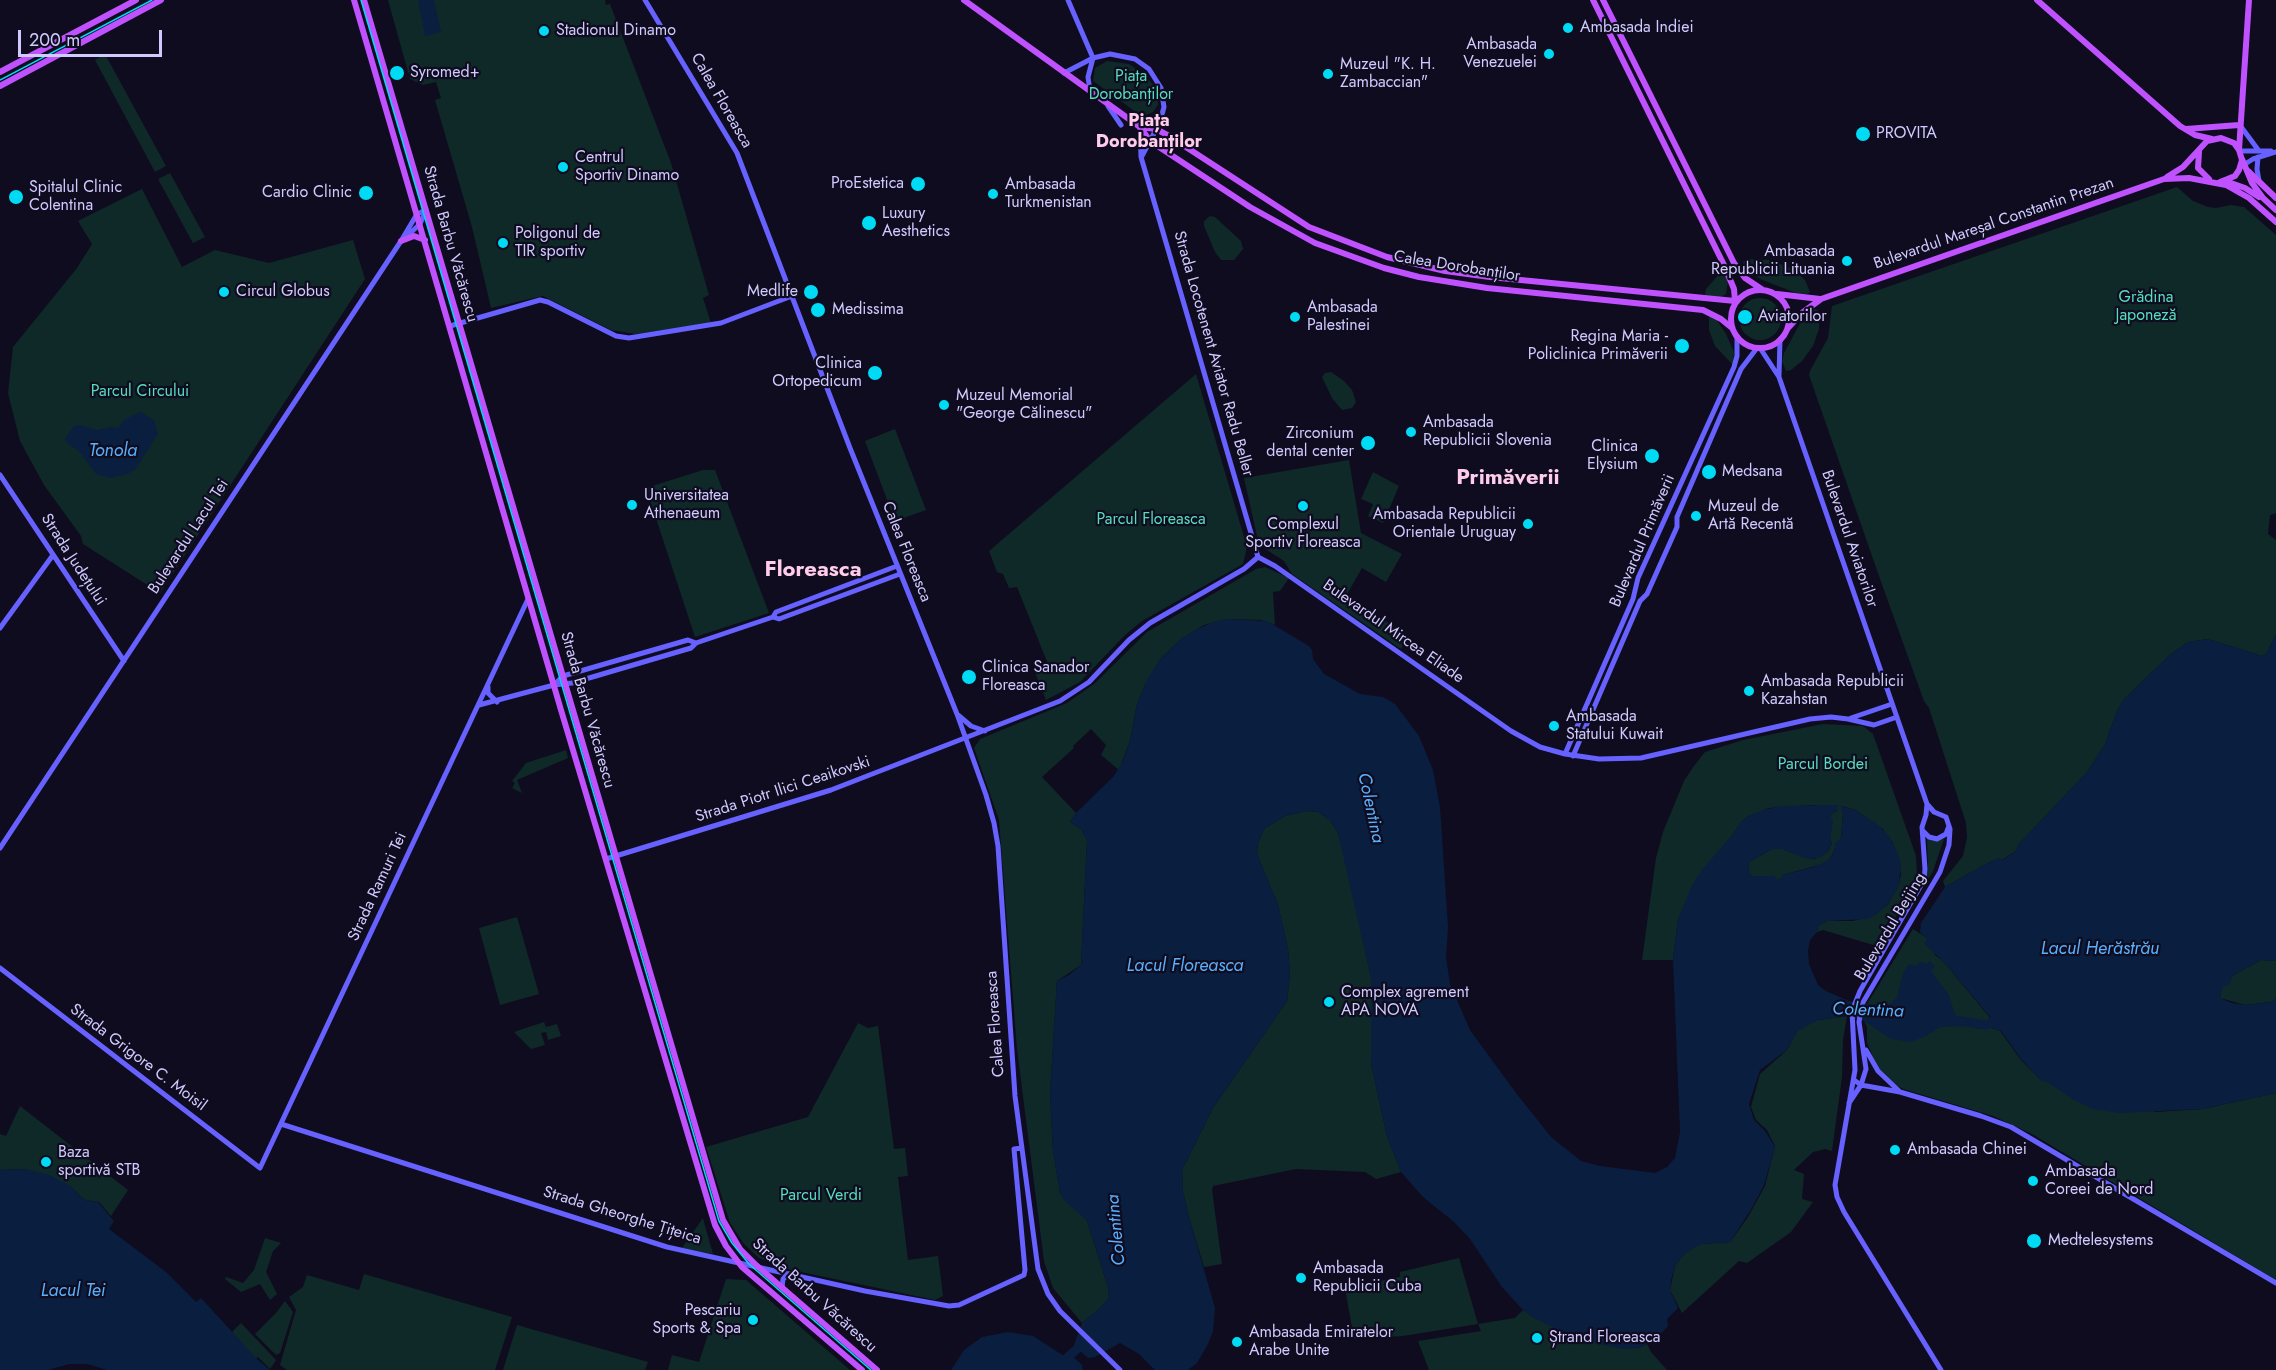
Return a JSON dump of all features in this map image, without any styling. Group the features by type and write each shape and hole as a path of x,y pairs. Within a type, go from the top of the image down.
{"main road":[{"path":"0,72 136,0"},
{"path":"0,86 161,0"},
{"name":"Strada Barbu Văcărescu","path":"354,0 716,1229 737,1262 862,1370"},
{"name":"Strada Barbu Văcărescu","path":"364,0 723,1220 740,1249 756,1265 877,1370"},
{"name":"Calea Dorobanților","path":"964,0 1140,127 1150,141 1295,233 1349,256 1419,277 1487,288 1703,310 1715,315 1732,328"},
{"path":"1593,0 1724,265 1734,289 1735,302 1731,318 1732,328 1737,336 1743,342 1758,348 1767,347 1780,339 1802,313 1821,299"},
{"path":"1603,0 1734,263 1745,278 1762,290"},
{"path":"2037,0 2184,129 2195,135 2212,139 2230,134 2241,124"},
{"path":"2249,0 2240,152 2243,167 2252,183 2276,210"},
{"path":"2184,129 2241,124"},
{"name":"Calea Dorobanților","path":"1140,127 1156,129 1303,224 1387,257 1445,271 1481,276 1735,302"},
{"path":"2222,138 2234,143 2240,152"},
{"path":"2164,179 2183,167 2212,139"},
{"path":"2200,149 2197,161 2202,174 2232,187 2249,198 2276,222"},
{"path":"2219,182 2233,178 2243,167"},
{"path":"2243,167 2276,198"},
{"name":"Bulevardul Mareșal Constantin Prezan","path":"1821,299 2164,179 2219,182"},
{"path":"2219,182 2245,188 2263,198"},
{"path":"401,241 414,236 425,240"},
{"path":"1735,302 1751,291 1762,290 1821,299"},
{"path":"1777,294 1788,311 1788,328"}],"street":[{"name":"Calea Floreasca","path":"645,0 734,146 850,448 957,714 991,810 997,838 1009,1027 1037,1260 1043,1284 1055,1305 1120,1370"},
{"path":"1068,0 1093,58 1088,77 1090,91"},
{"path":"1064,73 1093,58 1119,55 1135,59 1152,72 1164,98 1162,114 1141,157"},
{"path":"1108,104 1120,125"},
{"path":"1140,127 1154,122 1162,114"},
{"path":"2241,124 2258,154 2257,173 2261,185"},
{"name":"Strada Locotenent Aviator Radu Beller","path":"1140,127 1141,157 1258,557"},
{"path":"1141,157 1160,148"},
{"path":"2240,152 2258,154 2276,151"},
{"path":"2243,167 2258,154"},
{"path":"417,214 426,210"},
{"name":"Bulevardul Lacul Tei","path":"401,241 420,224 426,210"},
{"name":"Bulevardul Lacul Tei","path":"0,848 417,214"},
{"path":"450,326 540,300 564,309 616,336 627,338 721,323 792,296"},
{"name":"Bulevardul Primăverii","path":"1565,754 1633,599 1638,578 1734,367 1737,356 1737,336"},
{"name":"Bulevardul Aviatorilor","path":"1779,377 1780,339"},
{"name":"Bulevardul Aviatorilor","path":"1758,348 1779,377 1893,706"},
{"name":"Bulevardul Primăverii","path":"1573,756 1636,610 1647,594 1665,555 1677,527 1677,518 1741,369 1758,348"},
{"name":"Strada Județului","path":"0,475 124,661"},
{"path":"0,628 45,568 47,562 55,557"},
{"path":"966,739 1053,704 1073,693 1089,682 1129,640 1145,627 1244,569 1258,557"},
{"name":"Bulevardul Mircea Eliade","path":"1258,557 1275,566 1511,731 1540,747 1565,754 1612,760 1641,758 1810,719 1831,717 1874,725 1897,717"},
{"path":"773,617 776,612 897,567"},
{"path":"479,705 565,684 691,648 696,643 773,617 779,619 900,574"},
{"name":"Strada Ramuri Tei","path":"261,1168 529,597"},
{"path":"520,617 528,611 533,612"},
{"path":"554,685 563,676 688,640 696,643"},
{"path":"488,686 488,693 497,702"},
{"name":"Bulevardul Mircea Eliade","path":"1848,719 1893,706"},
{"name":"Bulevardul Beijing","path":"1850,1103 1862,1084 1866,1064 1859,1022 1861,1009 1867,994 1940,872 1950,841 1949,824 1944,815 1934,812 1927,804 1893,706"},
{"path":"957,714 971,726 985,731"},
{"name":"Strada Piotr Ilici Ceaikovski","path":"606,859 831,790 966,739"},
{"name":"Bulevardul Beijing","path":"1850,1103 1855,1058 1851,1023 1854,1006 1860,991 1924,880 1926,869 1922,827 1927,804"},
{"path":"1926,815 1934,812"},
{"path":"1922,827 1927,836 1937,839 1946,834 1949,824"},
{"name":"Strada Grigore C. Moisil","path":"0,968 261,1168"},
{"path":"1861,1039 1878,1071 1900,1092"},
{"path":"1854,1080 1995,1120 2019,1131 2276,1283"},
{"path":"1850,1103 1836,1167 1837,1197 1854,1229 1941,1370"},
{"name":"Strada Gheorghe Țițeica","path":"281,1124 667,1247 949,1306 959,1305 1022,1278 1025,1273 1015,1152 1022,1150"},
{"path":"782,1288 783,1279 789,1274"}],"green space":[{"name":"Centrul Sportiv Dinamo","path":"388,0 605,0 606,5 610,4 671,163 709,295 703,298 711,323 636,334 611,330 543,296 491,308 472,227 435,100 441,98 436,82 423,85 410,79"},
{"path":"105,54 166,166 155,172 95,60"},
{"name":"Piața Dorobanților","path":"1107,61 1129,64 1145,75 1154,86 1158,98 1158,105 1153,112 1140,115 1093,81 1095,68"},
{"path":"170,173 205,237 193,243 158,179"},
{"name":"Grădina Japoneză","path":"2177,187 2193,201 2208,207 2231,205 2244,207 2276,235 2276,513 2270,515 2268,534 2276,540 2276,634 2267,653 2262,656 2208,639 2188,642 2171,654 2125,698 2118,709 2105,744 2088,771 2019,844 2016,851 2002,860 2000,858 1988,863 1945,887 1943,881 1963,856 1967,838 1966,823 1929,708 1924,701 1880,579 1809,375 1810,371 1828,338 1832,306"},
{"name":"Parcul Circului","path":"142,189 182,267 215,250 269,263 353,240 365,279 160,593 83,544 81,536 44,485 20,441 8,393 13,347 77,268 92,244 78,221"},
{"path":"1210,216 1215,217 1241,241 1243,249 1234,260 1221,260 1215,252 1204,226 1204,221"},
{"path":"1769,260 1791,268 1805,280 1810,292 1796,293 1760,279 1742,266 1744,261"},
{"path":"1724,272 1728,281 1726,294 1720,297 1705,295 1706,289 1720,273"},
{"path":"1760,298 1768,299 1775,304 1780,311 1780,327 1775,334 1768,339 1760,340 1752,339 1745,334 1740,327 1739,319 1740,311 1745,304 1752,299"},
{"path":"1814,309 1818,310 1819,329 1813,346 1802,361 1791,370 1786,371 1782,361 1784,353 1803,318"},
{"path":"1709,315 1716,319 1726,334 1734,352 1733,365 1715,346 1709,330"},
{"path":"1331,372 1352,390 1356,402 1352,408 1342,410 1332,398 1322,377 1325,373"},
{"name":"Parcul Floreasca","path":"1196,374 1247,547 1243,564 1142,621 1125,635 1080,682 1046,700 1034,670 1048,664 1017,587 1009,588 1003,574 997,572 989,551"},
{"path":"895,429 926,510 895,521 865,441"},
{"name":"Complexul Sportiv Floreasca","path":"1349,460 1361,533 1402,554 1386,582 1362,568 1346,596 1409,636 1401,649 1292,574 1284,561 1259,545 1244,478"},
{"path":"703,470 715,470 769,613 695,637 646,488"},
{"path":"1373,472 1399,486 1383,523 1368,516 1373,504 1361,499"},
{"path":"1265,567 1289,578 1280,591 1273,592 1275,625 1261,620 1229,619 1204,625 1181,639 1161,658 1144,687 1137,704 1130,741 1119,770 1101,755 1106,745 1091,729 1042,777 1076,813 1070,822 1081,829 1087,840 1081,965 1057,981 1050,1094 1053,1151 1060,1193 1087,1221 1108,1287 1109,1298 1082,1323 1053,1288 1044,1261 1017,1049 999,820 974,748 980,739 1067,703 1094,684 1147,632 1256,569"},
{"name":"Parcul Bordei","path":"1823,724 1863,726 1873,734 1916,856 1917,875 1880,947 1823,930 1817,932 1818,926 1827,921 1853,921 1875,915 1888,904 1899,885 1901,874 1893,843 1883,829 1855,810 1842,806 1841,837 1830,859 1823,864 1783,875 1778,880 1752,876 1748,871 1749,862 1772,849 1783,849 1814,859 1828,851 1832,843 1830,840 1831,814 1838,810 1815,805 1769,808 1741,822 1694,883 1678,920 1673,960 1642,960 1656,858 1663,832 1684,781 1694,766 1705,752 1743,740"},
{"path":"566,750 568,758 517,780 522,793 512,788 515,783 512,781 526,763"},
{"name":"Complex agrement APA NOVA","path":"1306,811 1318,812 1330,820 1338,833 1347,865 1371,978 1371,1063 1387,1136 1401,1172 1376,1179 1365,1172 1296,1169 1213,1186 1222,1264 1204,1267 1189,1218 1183,1191 1182,1170 1213,1108 1287,1001 1290,974 1288,949 1278,905 1257,854 1258,843 1265,828 1285,816"},
{"path":"1927,839 1935,841 1944,839 1933,871 1925,885 1928,868"},
{"path":"517,917 539,994 500,1005 479,928"},
{"path":"1913,929 1927,938 1935,955 1943,961 1991,1019 1986,1026 2000,1031 2021,1060 2041,1080 2156,1112 2202,1109 2276,1093 2276,1280 2032,1134 1993,1116 1903,1089 1894,1084 1877,1067 1867,1042 1867,1027 1864,1021 1867,1004"},
{"path":"2261,960 2276,961 2276,999 2271,1002 2245,1005 2220,998 2222,987 2232,976"},
{"path":"1847,1016 1832,1151 1825,1149 1813,1152 1794,1170 1804,1174 1802,1199 1813,1202 1791,1232 1747,1263 1739,1261 1682,1313 1670,1290 1675,1266 1684,1254 1701,1244 1730,1242 1748,1217 1765,1186 1775,1146 1767,1130 1756,1120 1751,1107 1760,1074 1787,1050 1800,1028 1818,1020"},
{"path":"544,1022 546,1027 557,1024 561,1036 548,1040 546,1032 541,1033 545,1045 531,1049 514,1032"},
{"name":"Parcul Verdi","path":"858,1023 868,1028 878,1026 894,1149 905,1148 908,1176 898,1177 908,1260 938,1256 943,1296 935,1300 782,1268 759,1258 744,1244 730,1223 706,1147 808,1117"},
{"name":"Baza sportivă STB","path":"20,1106 128,1190 111,1216 99,1202 85,1200 70,1186 25,1169 0,1170 0,1134 6,1136"},
{"path":"703,1218 705,1226 713,1254 682,1248"},
{"path":"265,1238 281,1243 273,1251 266,1272 277,1294 270,1300 260,1284 241,1292 225,1279 226,1277 243,1283 254,1270"},
{"path":"1459,1258 1478,1324 1403,1336 1354,1339 1345,1288 1400,1277 1400,1272"},
{"path":"364,1274 512,1317 495,1370 287,1370 280,1365 296,1310 289,1297 303,1287 307,1275 359,1290"},
{"name":"Pescariu Sports & Spa","path":"726,1279 746,1280 850,1370 668,1370 672,1355 699,1362"},
{"path":"285,1301 293,1312 280,1353 276,1355 255,1334"},
{"path":"1523,1310 1536,1319 1639,1348 1647,1344 1667,1370 1429,1370 1418,1341 1481,1331 1478,1324 1515,1318"},
{"path":"241,1323 276,1360 270,1369 258,1357 255,1359 232,1332"},
{"path":"517,1325 648,1362 645,1370 503,1370"}],"water":[{"path":"418,0 434,0 441,32 425,36"},
{"name":"Tonola","path":"140,412 154,420 158,434 135,470 127,474 111,478 96,474 79,451 68,444 65,439 74,426 79,425 97,430 118,428 124,420"},
{"name":"Lacul Floreasca","path":"1229,619 1267,621 1309,646 1313,659 1324,674 1360,694 1383,697 1395,704 1419,736 1433,770 1440,807 1448,927 1446,957 1450,984 1470,1030 1516,1093 1551,1137 1581,1161 1600,1166 1655,1173 1667,1167 1675,1158 1680,1132 1673,960 1678,920 1691,887 1701,871 1741,822 1760,811 1780,806 1838,805 1838,810 1831,814 1833,820 1830,840 1832,843 1826,854 1808,859 1783,849 1772,849 1749,862 1748,868 1752,876 1774,876 1777,880 1783,875 1814,867 1830,859 1835,844 1841,837 1843,813 1841,806 1855,810 1876,823 1888,835 1898,853 1901,864 1899,885 1888,904 1868,919 1827,921 1818,926 1817,932 1810,940 1808,951 1809,964 1818,985 1849,1001 1890,1004 1897,997 1903,973 1909,964 1915,966 1920,962 1926,964 1930,961 1935,966 1931,971 1949,995 1955,1015 1964,1021 1963,1026 1940,1027 1911,1042 1891,1039 1864,1021 1847,1016 1818,1020 1797,1031 1787,1050 1760,1070 1749,1104 1754,1120 1765,1131 1775,1147 1764,1185 1752,1208 1730,1242 1701,1244 1684,1254 1675,1266 1670,1290 1678,1308 1667,1319 1668,1326 1657,1338 1639,1348 1624,1349 1598,1344 1562,1332 1523,1310 1502,1287 1470,1239 1454,1222 1423,1197 1401,1172 1387,1136 1371,1063 1371,978 1338,833 1330,820 1318,812 1306,811 1285,816 1265,828 1258,843 1257,854 1278,905 1288,949 1290,974 1287,1001 1213,1108 1182,1170 1183,1191 1189,1218 1215,1308 1213,1331 1197,1363 1188,1370 1155,1370 1139,1354 1120,1343 1095,1357 1088,1358 1074,1345 1082,1323 1109,1298 1108,1287 1087,1221 1064,1200 1060,1193 1053,1151 1050,1094 1057,981 1081,965 1087,840 1081,829 1070,822 1076,813 1114,776 1123,761 1130,741 1137,704 1148,678 1161,658 1181,639 1195,630 1216,621"},
{"name":"Lacul Herăstrău","path":"2276,634 2276,961 2261,960 2232,976 2230,984 2222,987 2220,998 2245,1005 2271,1002 2276,999 2276,1093 2202,1109 2119,1113 2093,1109 2041,1080 2021,1059 2001,1031 1986,1026 1991,1018 1943,961 1924,944 1927,938 1920,933 1921,923 1945,887 1988,863 2000,858 2003,860 2016,851 2019,844 2088,771 2105,744 2118,709 2125,698 2171,654 2188,642 2208,639 2262,656 2267,653"},
{"name":"Lacul Tei","path":"25,1169 50,1175 70,1186 85,1200 98,1202 114,1221 109,1229 166,1272 196,1302 201,1298 256,1358 270,1370 107,1370 87,1364 69,1364 48,1370 0,1370 0,1170"},
{"path":"1008,1332 1033,1336 1064,1356 1068,1352 1082,1365 1083,1370 951,1370 964,1350 982,1337"}],"waterway":[{"path":"1954,1020 1985,1025 1996,1021"},
{"name":"Colentina","path":"1053,1370 1085,1342"}],"tram line":[{"path":"0,80 152,0"},
{"path":"361,0 719,1221 732,1243 749,1264 871,1370"}],"place":[{"name":"Ambasada Indiei","path":"1568,28"},
{"name":"Stadionul Dinamo","path":"544,31"},
{"name":"Ambasada Venezuelei","path":"1549,54"},
{"name":"Syromed+","path":"397,73"},
{"name":"Muzeul \"K. H. Zambaccian\"","path":"1328,74"},
{"name":"PROVITA","path":"1863,134"},
{"name":"Centrul Sportiv Dinamo","path":"563,167"},
{"name":"ProEstetica","path":"918,184"},
{"name":"Cardio Clinic","path":"366,193"},
{"name":"Ambasada Turkmenistan","path":"993,194"},
{"name":"Spitalul Clinic Colentina","path":"16,197"},
{"name":"Luxury Aesthetics","path":"869,223"},
{"name":"Poligonul de TIR sportiv","path":"503,243"},
{"name":"Ambasada Republicii Lituania","path":"1847,261"},
{"name":"Circul Globus","path":"224,292"},
{"name":"Medlife","path":"811,292"},
{"name":"Medissima","path":"818,310"},
{"name":"Ambasada Palestinei","path":"1295,317"},
{"name":"Aviatorilor","path":"1745,317"},
{"name":"Regina Maria - Policlinica Primăverii","path":"1682,346"},
{"name":"Clinica Ortopedicum","path":"875,373"},
{"name":"Muzeul Memorial \"George Călinescu\"","path":"944,405"},
{"name":"Ambasada Republicii Slovenia","path":"1411,432"},
{"name":"Zirconium dental center","path":"1368,443"},
{"name":"Clinica Elysium","path":"1652,456"},
{"name":"Medsana","path":"1709,472"},
{"name":"Universitatea Athenaeum","path":"632,505"},
{"name":"Complexul Sportiv Floreasca","path":"1303,506"},
{"name":"Muzeul de Artă Recentă","path":"1696,516"},
{"name":"Ambasada Republicii Orientale Uruguay","path":"1528,524"},
{"name":"Clinica Sanador Floreasca","path":"969,677"},
{"name":"Ambasada Republicii Kazahstan","path":"1749,691"},
{"name":"Ambasada Statului Kuwait","path":"1554,726"},
{"name":"Complex agrement APA NOVA","path":"1329,1002"},
{"name":"Ambasada Chinei","path":"1895,1150"},
{"name":"Baza sportivă STB","path":"46,1162"},
{"name":"Ambasada Coreei de Nord","path":"2033,1181"},
{"name":"Medtelesystems","path":"2034,1241"},
{"name":"Ambasada Republicii Cuba","path":"1301,1278"},
{"name":"Pescariu Sports & Spa","path":"753,1320"},
{"name":"Ștrand Floreasca","path":"1537,1338"},
{"name":"Ambasada Emiratelor Arabe Unite","path":"1237,1342"}],"district":[{"name":"Piața Dorobanților","path":"1149,132"},
{"name":"Primăverii","path":"1508,479"},
{"name":"Floreasca","path":"813,571"}]}
